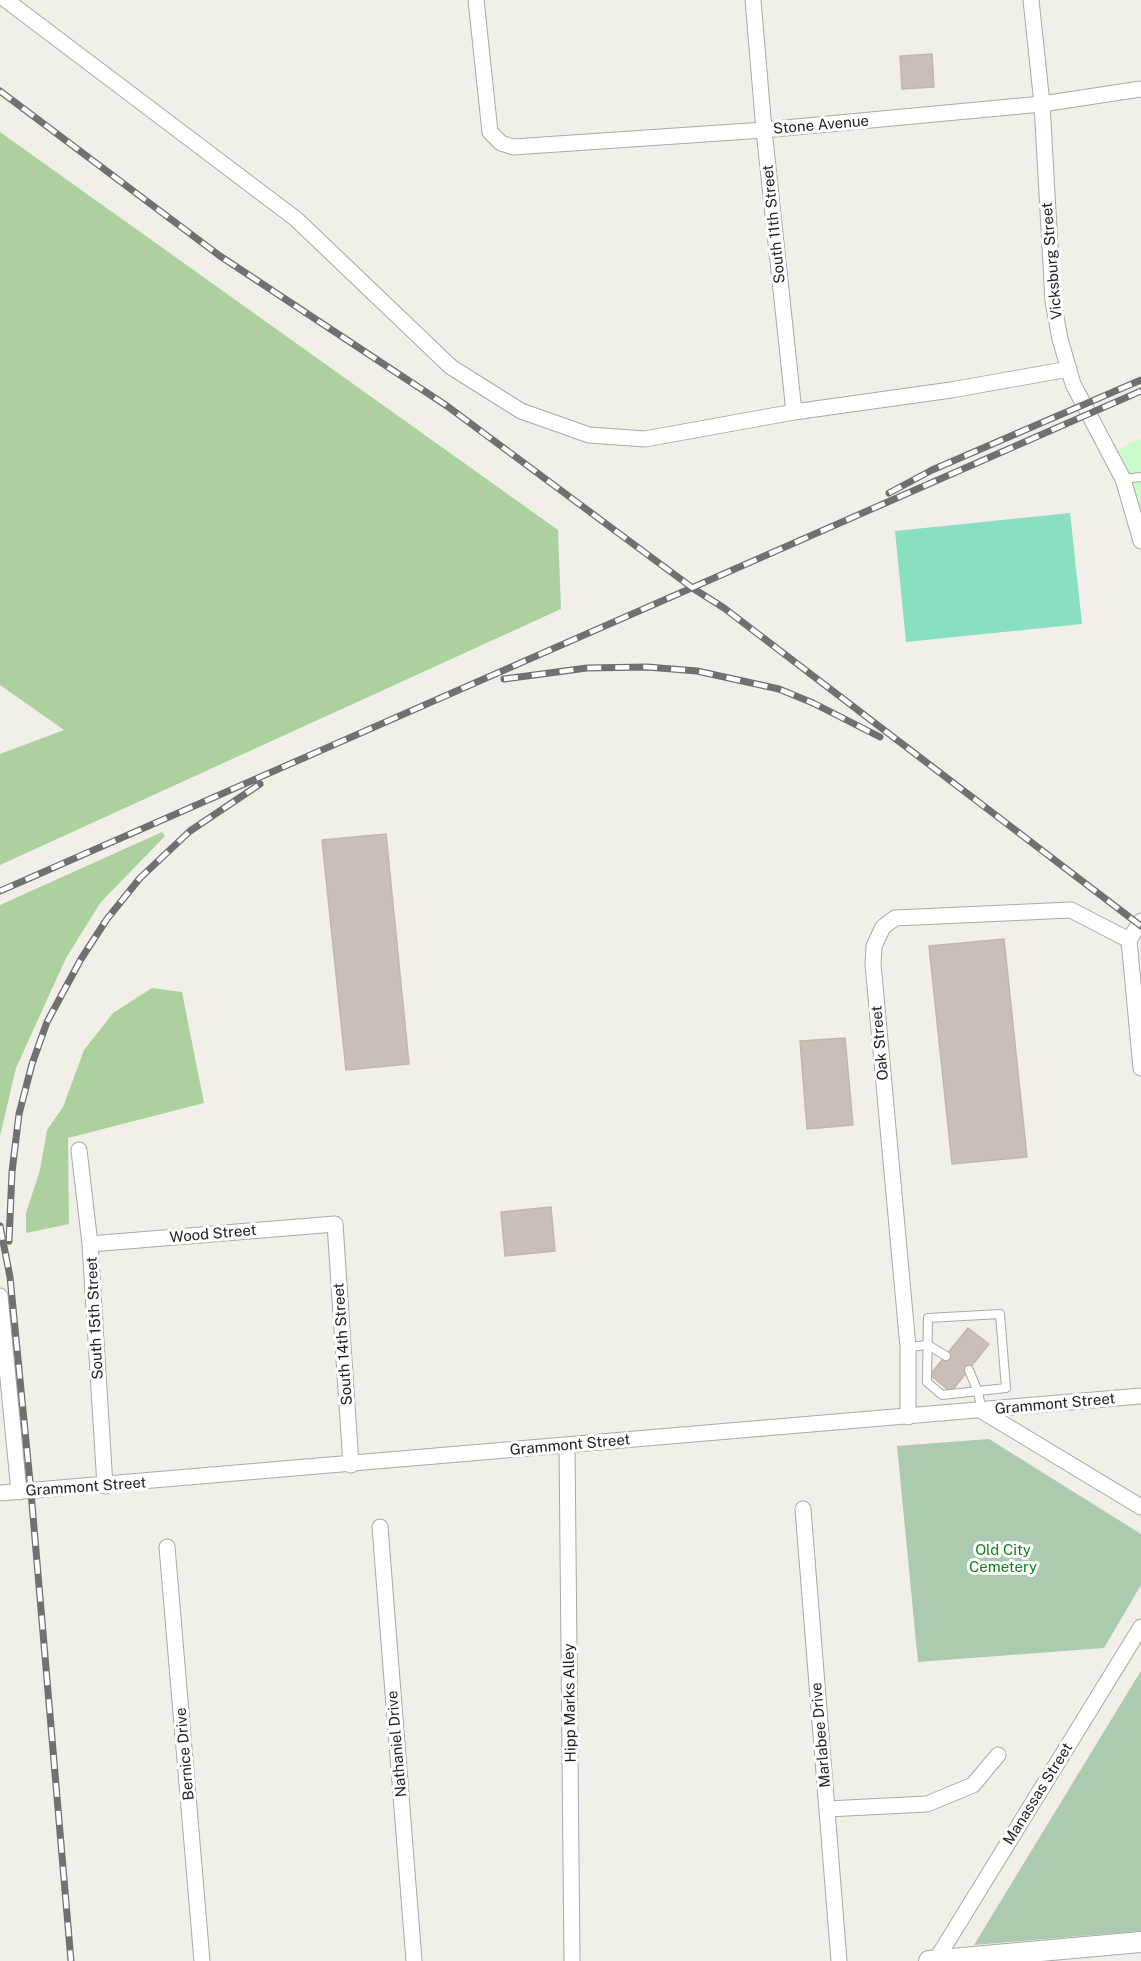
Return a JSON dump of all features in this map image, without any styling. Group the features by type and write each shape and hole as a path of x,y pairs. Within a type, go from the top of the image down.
{"street":[{"path":"6,0 296,219 451,367 521,411 589,435 645,439 795,412 951,390 1069,369"},
{"name":"Stone Avenue","path":"476,0 490,132 501,143 513,147 764,130 1042,104 1141,89"},
{"name":"South 11th Street","path":"753,0 764,130 795,412"},
{"name":"Vicksburg Street","path":"1031,0 1042,104 1053,301 1073,384 1123,479 1132,502 1141,541"},
{"name":"Oak Street","path":"908,1417 908,1347 873,964 874,946 882,927 895,918 1071,910 1129,940"},
{"path":"1141,921 1129,940 1141,1068"},
{"name":"South 15th Street","path":"79,1150 90,1244 105,1486"},
{"name":"Wood Street","path":"90,1244 335,1224"},
{"name":"South 14th Street","path":"335,1224 351,1465"},
{"path":"0,1296 19,1492"},
{"name":"Grammont Street","path":"0,1493 105,1486 1141,1396"},
{"path":"982,1411 1141,1507"},
{"name":"Hipp Marks Alley","path":"567,1445 572,1961"},
{"name":"Marlabee Drive","path":"803,1509 839,1961"},
{"name":"Nathaniel Drive","path":"380,1527 414,1961"},
{"name":"Bernice Drive","path":"167,1547 202,1961"},
{"name":"Manassas Street","path":"936,1960 1141,1627"},
{"path":"827,1809 927,1804 973,1785 998,1755"},
{"path":"929,1961 1141,1942"}],"lane":[{"path":"1123,479 1141,477"},
{"path":"1000,1314 1006,1388 978,1392 942,1395 927,1382 928,1318 1000,1314"},
{"path":"908,1347 928,1345 946,1356"},
{"path":"969,1370 978,1392 982,1411"}],"green space":[{"path":"0,132 558,530 561,609 0,865 0,754 64,730 0,685"},
{"path":"1141,438 1141,541 1111,454"},
{"path":"1070,513 1082,624 906,642 895,531"},
{"path":"162,832 165,836 101,902 66,958 16,1068 0,1136 0,905"},
{"path":"152,988 182,992 204,1103 68,1138 69,1224 26,1233 26,1213 40,1170 47,1130 63,1107 84,1050 113,1013"},
{"name":"Old City Cemetery","path":"989,1439 1141,1534 1141,1585 1104,1648 918,1662 897,1446"},
{"path":"1141,1671 1141,1931 974,1945 1139,1674"}],"building":[{"path":"932,54 934,87 902,89 900,56"},
{"path":"386,834 409,1064 346,1070 322,840"},
{"path":"1004,939 1027,1157 952,1164 929,946"},
{"path":"845,1038 853,1125 807,1129 800,1041"},
{"path":"551,1207 555,1251 505,1256 501,1212"},
{"path":"968,1328 989,1344 951,1392 930,1375"}],"railway":[{"path":"0,91 220,256 447,406 694,589 724,608 1141,926"},
{"path":"889,493 932,470 1141,380"},
{"path":"0,891 1141,391"},
{"path":"504,679 587,668 647,667 697,671 779,689 813,703 880,737"},
{"path":"9,1241 12,1172 19,1114 32,1064 47,1022 81,959 107,919 140,878 190,831 260,784"},
{"path":"0,1226 10,1277 31,1492 71,1961"}]}
